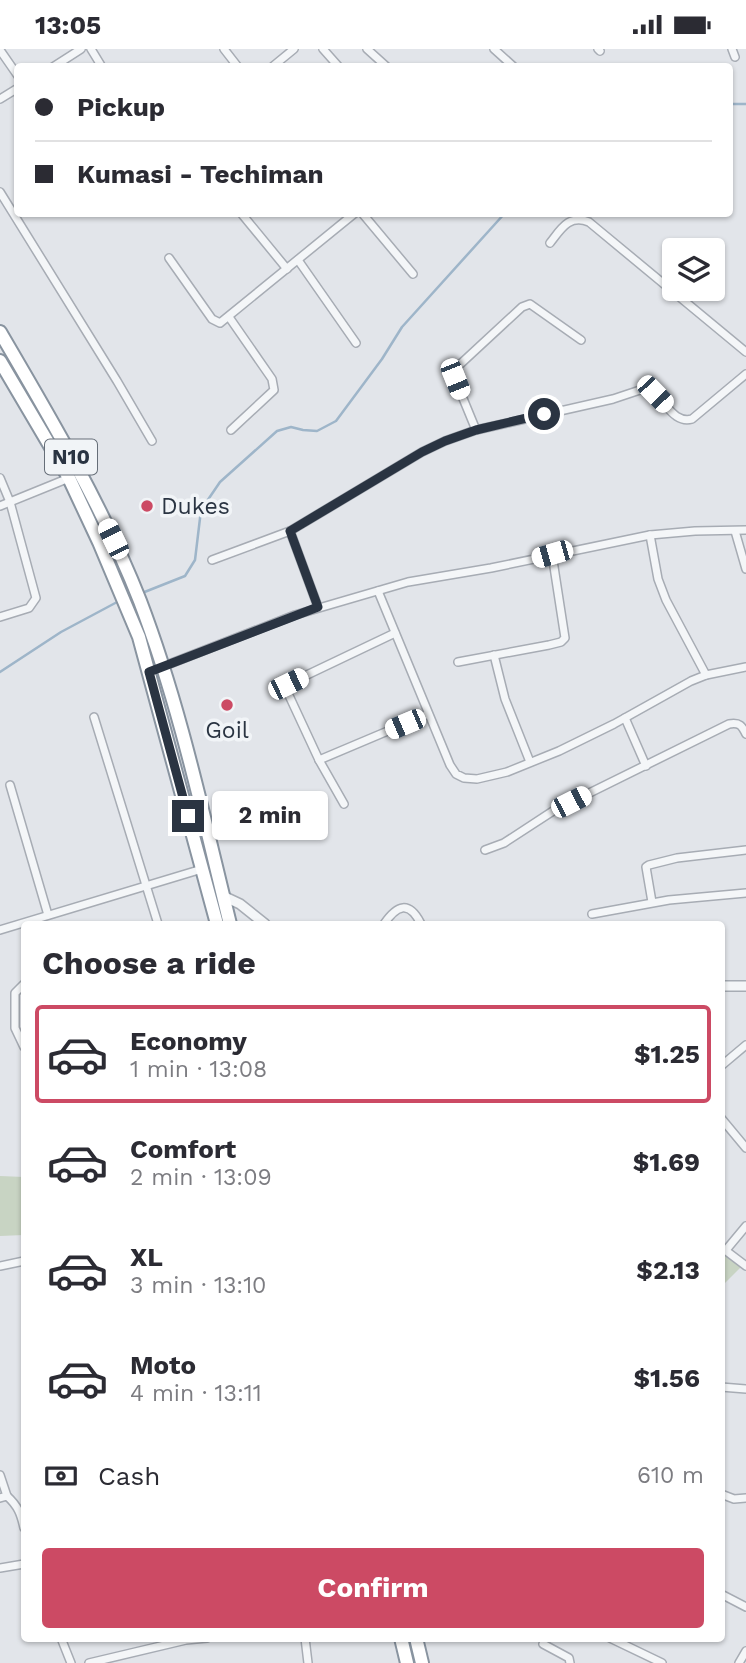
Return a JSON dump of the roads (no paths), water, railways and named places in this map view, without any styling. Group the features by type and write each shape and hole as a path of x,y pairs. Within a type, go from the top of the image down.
{"highway":[{"name":"N10","path":"0,332 83,479 134,586 163,668 205,815 229,921"},
{"name":"N10","path":"0,361 69,478 127,607 149,672 216,921"},
{"path":"402,1642 407,1663"},
{"path":"417,1642 422,1663"}],"street":[{"path":"59,63 81,49"},
{"path":"224,49 235,63"},
{"path":"277,63 293,49"},
{"path":"323,49 335,63"},
{"path":"367,49 383,63"},
{"path":"494,49 510,63"},
{"path":"0,50 14,70"},
{"path":"0,192 14,215"},
{"path":"15,217 152,442"},
{"path":"244,217 287,269"},
{"path":"169,258 212,319 220,323 350,217"},
{"path":"365,217 413,274"},
{"path":"550,243 565,224 582,219 589,222 746,352"},
{"path":"298,260 356,343"},
{"path":"476,430 455,379 456,369 522,307 530,304 581,340"},
{"path":"229,317 274,384 274,390 230,430"},
{"path":"212,560 290,531 422,452 476,430 613,399 642,389 648,389 655,394 685,421 692,419 746,375"},
{"path":"0,478 10,502 36,598 29,608 0,617"},
{"path":"0,506 69,478"},
{"path":"149,672 318,607 408,582 650,535 683,531 746,530"},
{"path":"290,531 318,607"},
{"path":"736,531 746,569"},
{"path":"650,535 658,579 666,600 706,675"},
{"path":"458,662 549,645 565,638 552,554"},
{"path":"378,590 450,765 456,774 464,778 477,779 507,772 625,718 706,675 746,667"},
{"path":"344,804 288,695 288,684 395,633"},
{"path":"494,655 508,708 530,762"},
{"path":"320,760 428,714"},
{"path":"94,717 157,921"},
{"path":"625,718 646,766"},
{"path":"485,850 504,843 553,811 729,723 742,726 746,734"},
{"path":"10,785 48,915"},
{"path":"652,902 646,867 649,865 677,858 746,850"},
{"path":"35,921 202,869"},
{"path":"592,914 652,902 746,893"},
{"path":"223,896 247,908 262,921"},
{"path":"386,921 394,910 400,907 414,913 419,921"},
{"path":"0,930 21,925"},
{"path":"725,986 746,986"},
{"path":"21,987 15,993 15,1028 21,1041"},
{"path":"725,1063 746,1045"},
{"path":"725,1123 746,1149"},
{"path":"725,1247 746,1226"},
{"path":"725,1249 746,1266"},
{"path":"0,1266 21,1262"},
{"path":"725,1387 746,1389"},
{"path":"0,1475 4,1497 21,1510"},
{"path":"725,1496 734,1499 746,1497"},
{"path":"0,1568 21,1564"},
{"path":"725,1596 746,1607"},
{"path":"63,1642 71,1663"},
{"path":"89,1663 178,1642"},
{"path":"305,1642 307,1663"},
{"path":"618,1642 662,1663"},
{"path":"543,1644 569,1658 570,1663"},
{"path":"739,1663 746,1651"}],"waterway":[{"path":"733,104 746,104"},
{"path":"142,593 185,576 195,560 201,510 220,482 277,431 291,427 317,431 336,421 402,327 501,217"},
{"path":"0,672 61,632 119,601"}],"place":[{"name":"Dukes","path":"147,506"},
{"name":"Goil","path":"227,705"}]}
